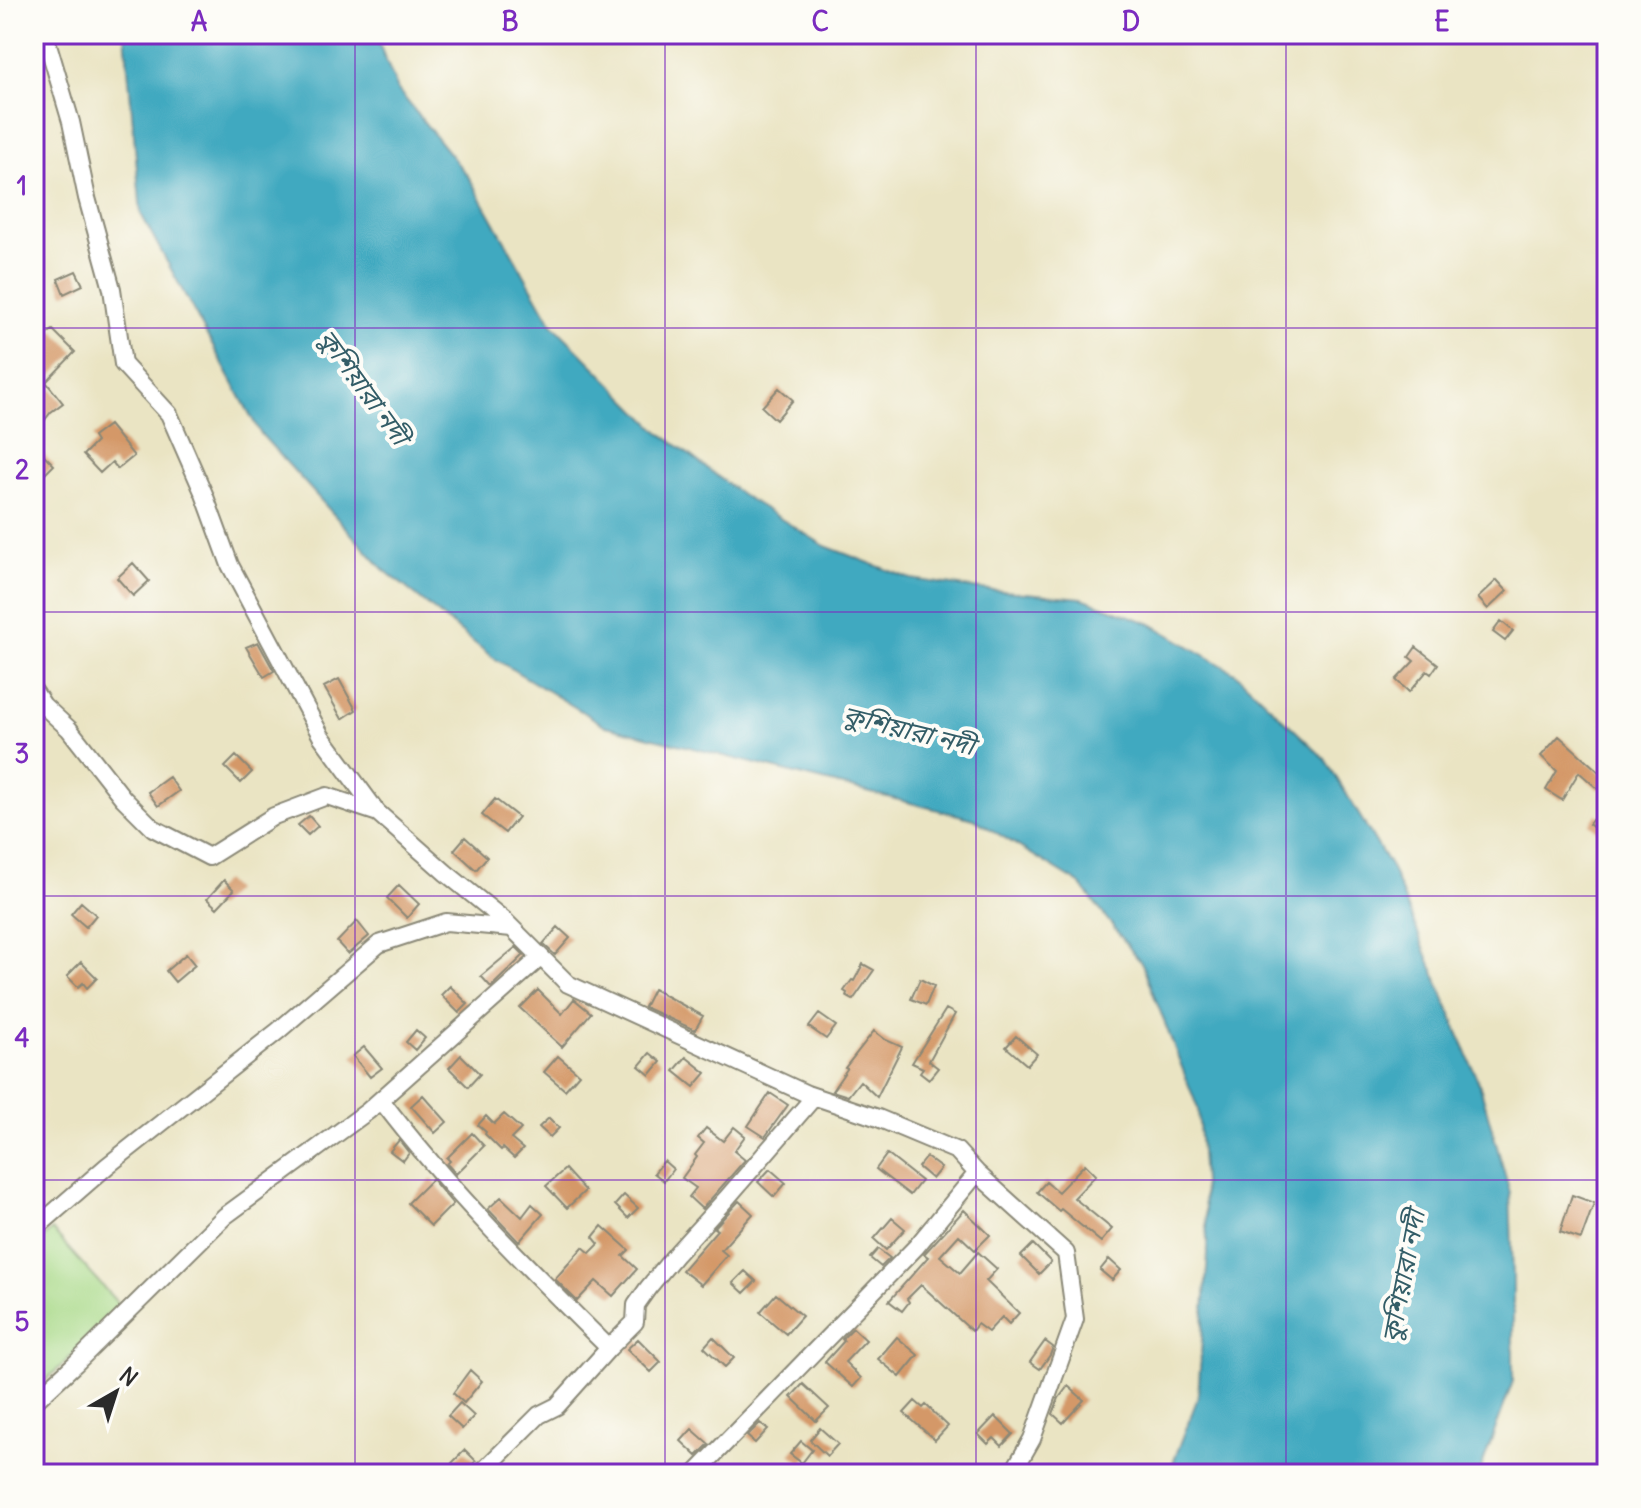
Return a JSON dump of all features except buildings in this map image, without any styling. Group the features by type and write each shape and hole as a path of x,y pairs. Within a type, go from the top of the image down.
{"street":[{"path":"45,34 71,122 87,198 112,289 123,364 169,414 204,494 230,565 244,592 321,736 378,813 512,928 568,984 814,1097 878,1118 957,1151 1066,1253 1075,1319 1032,1439 1012,1474"},
{"path":"34,691 43,705 69,729 123,798 153,828 209,857 274,816 327,796 378,813"},
{"path":"37,1227 107,1166 278,1031 379,944 446,922 512,928"},
{"path":"34,1402 225,1216 381,1100 541,957"},
{"path":"480,1474 539,1415 557,1406 635,1322 636,1305 666,1265 814,1097"},
{"path":"381,1100 416,1147 483,1223 609,1348"},
{"path":"695,1474 916,1247 977,1173"}],"green space":[{"path":"52,1230 122,1308 39,1387 34,1381 34,1247"}],"water":[{"name":"কুশিয়ারা নদী","path":"125,34 375,34 398,90 470,179 552,324 658,431 742,495 825,546 911,579 1082,598 1151,624 1235,673 1325,759 1392,869 1480,1086 1510,1193 1513,1381 1479,1474 1169,1474 1198,1397 1208,1253 1198,1109 1142,964 1080,884 974,819 606,726 492,657 383,569 260,433 141,214"}]}
